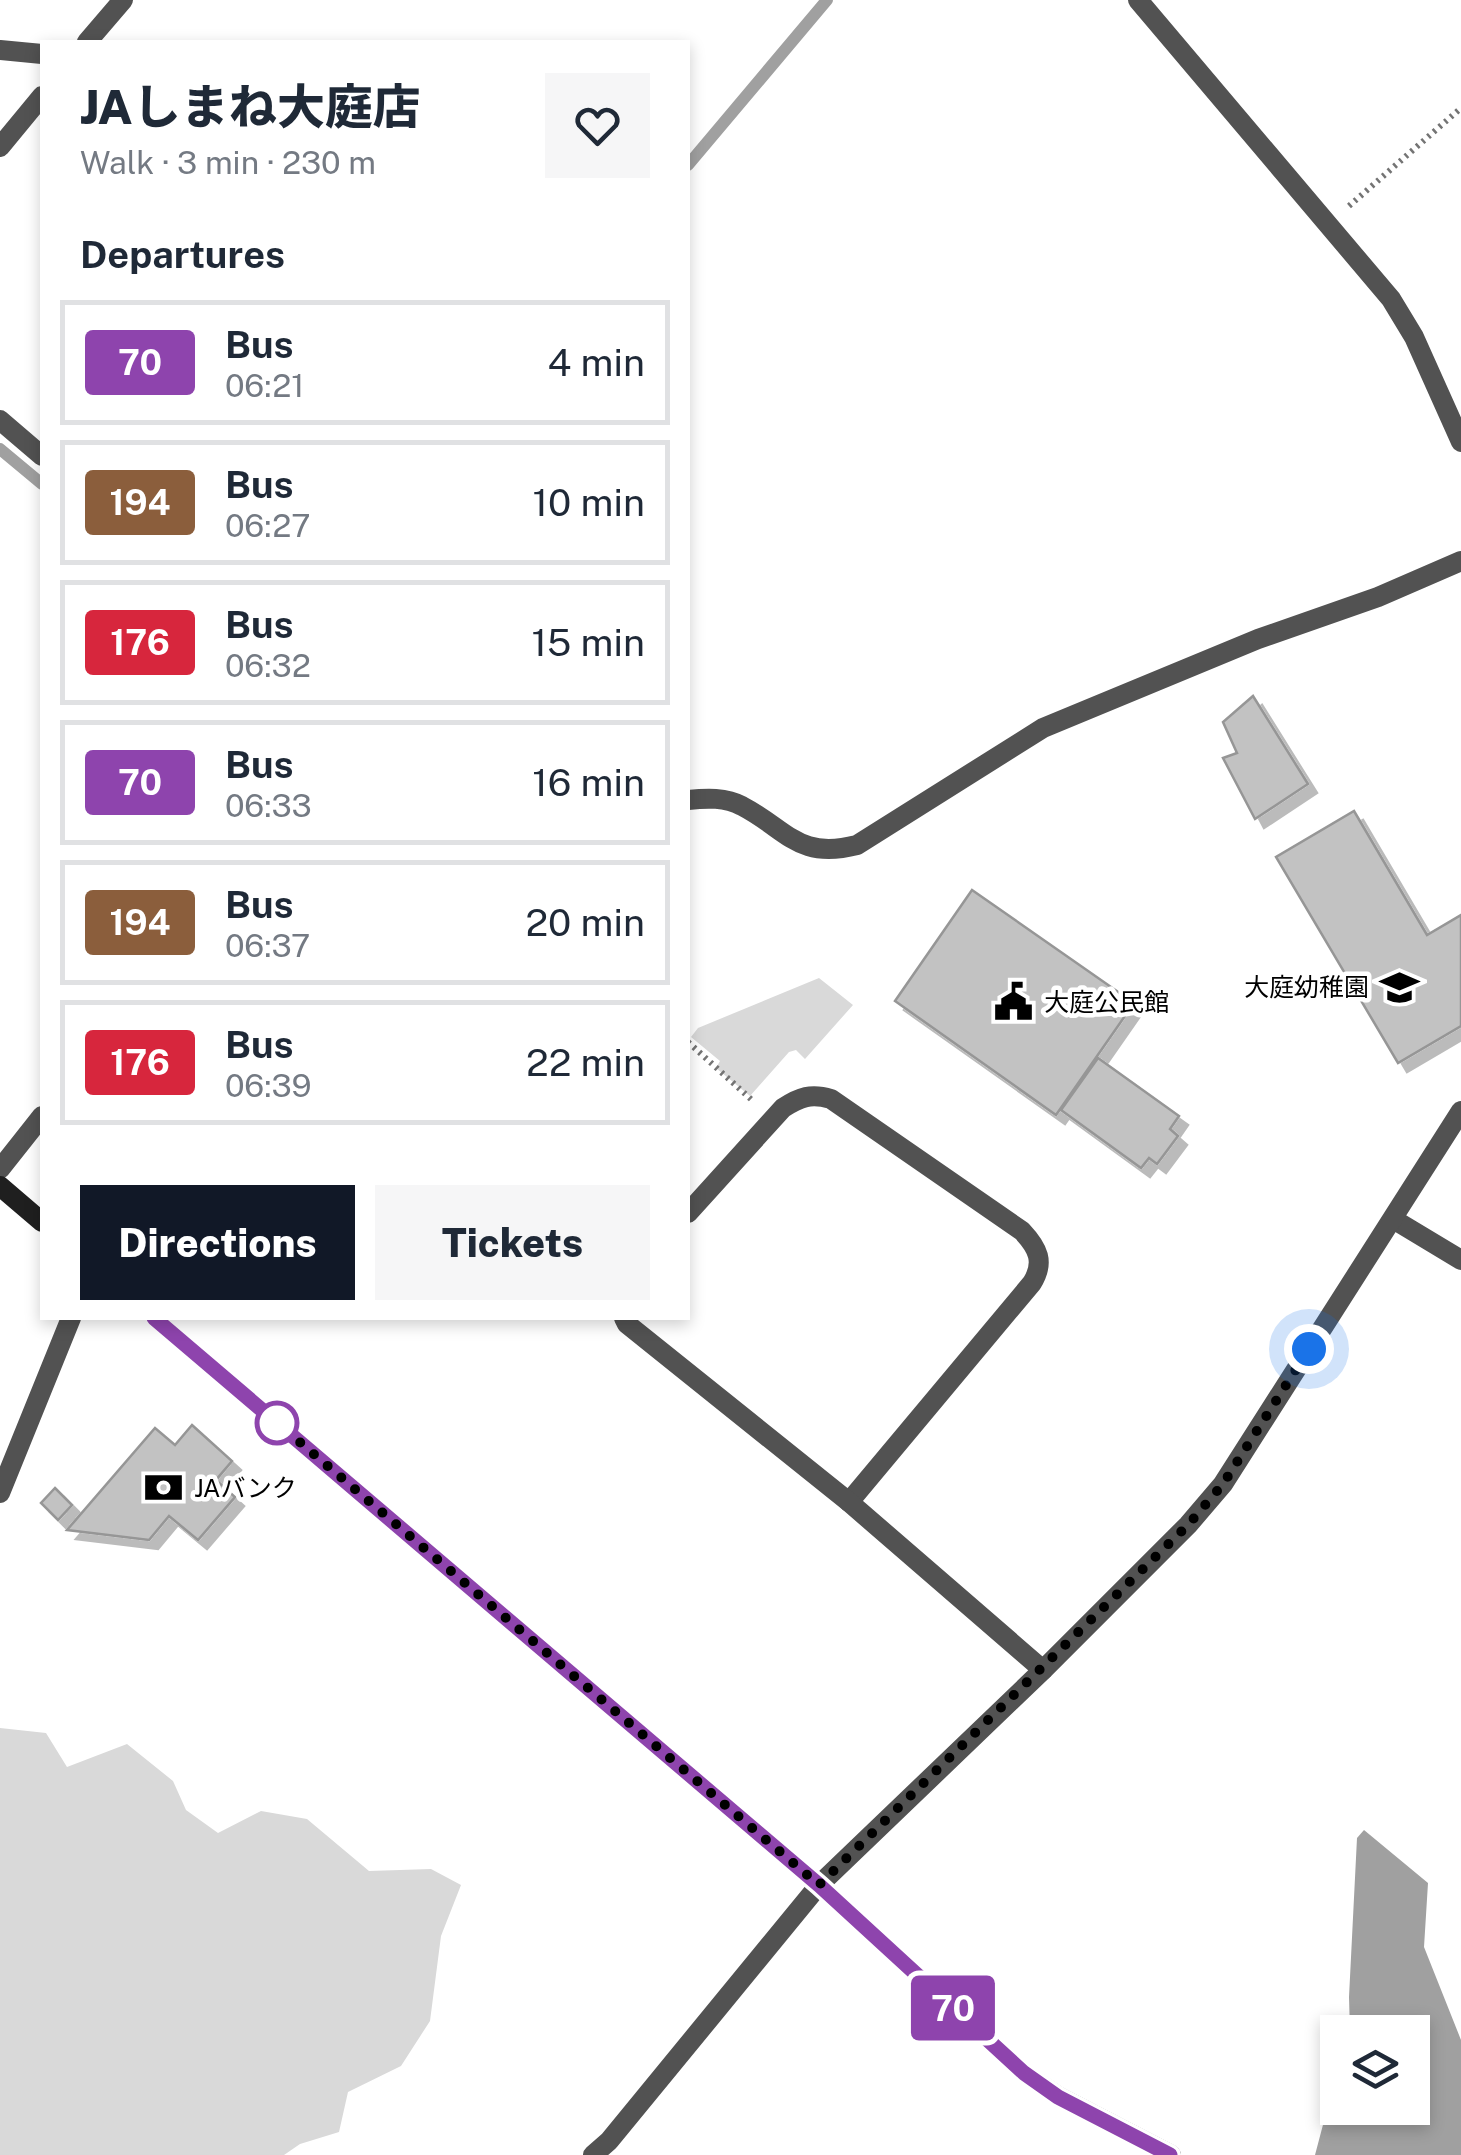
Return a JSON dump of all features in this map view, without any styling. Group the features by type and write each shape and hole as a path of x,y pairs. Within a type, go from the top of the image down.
{"main road":[{"path":"0,1186 40,1220"},
{"path":"156,1320 819,1885 1024,2073 1058,2097 1170,2155"}],"street":[{"path":"89,40 124,0"},
{"path":"1138,0 1392,299 1414,336 1459,432"},
{"path":"0,50 40,54"},
{"path":"0,147 40,98"},
{"path":"0,420 40,454"},
{"path":"690,800 712,798 740,804 812,850 835,851 857,845 1043,728 1461,561"},
{"path":"690,1211 773,1118 798,1098 816,1094 831,1099 1034,1243 1040,1256 1040,1271 1032,1283 849,1502"},
{"path":"593,2155 609,2141 819,1885 1043,1670 1188,1525 1223,1484 1461,1111"},
{"path":"0,1169 40,1119"},
{"path":"1392,1219 1461,1260"},
{"path":"0,1494 70,1320"},
{"path":"625,1320 849,1502 1043,1670"}],"path":[{"path":"1326,225 1461,108"},
{"path":"690,1044 773,1118"}],"shaded area":[{"path":"819,978 853,1005 805,1059 796,1050 789,1052 750,1096 716,1068 720,1061 691,1037 698,1028"},
{"path":"0,1728 46,1733 67,1767 127,1744 173,1781 186,1810 218,1833 261,1811 307,1819 369,1871 431,1869 461,1885 441,1936 430,2021 401,2066 348,2092 339,2132 300,2144 284,2155 0,2155"},
{"path":"1364,1830 1428,1883 1424,1947 1461,2040 1461,2155 1315,2155 1323,2125 1430,2125 1430,2015 1350,2015 1357,1838"}],"building":[{"path":"1253,696 1308,784 1255,819 1223,758 1237,753 1223,722"},
{"path":"1354,811 1427,935 1461,915 1461,1026 1398,1063 1276,857"},
{"name":"大庭公民館","path":"972,890 1134,1003 1056,1115 895,1001"},
{"path":"1098,1058 1179,1116 1170,1129 1178,1136 1157,1164 1149,1158 1141,1168 1061,1110"},
{"name":"JAバンク","path":"192,1425 232,1461 216,1480 235,1497 198,1540 169,1516 149,1540 67,1530 155,1428 175,1445"},
{"path":"55,1488 72,1505 58,1520 41,1503"}],"waterway":[{"path":"690,163 827,0"},
{"path":"0,449 40,482"}],"bus line":[{"name":"70","path":"156,1320 819,1885 1024,2073 1058,2097 1170,2155"}],"place":[{"name":"大庭幼稚園","path":"1399,987"},
{"name":"大庭公民館","path":"1014,1002"},
{"name":"JAバンク","path":"164,1488"}],"route":[{"path":"277,1423 819,1885 1188,1525 1223,1484 1309,1349"}]}
